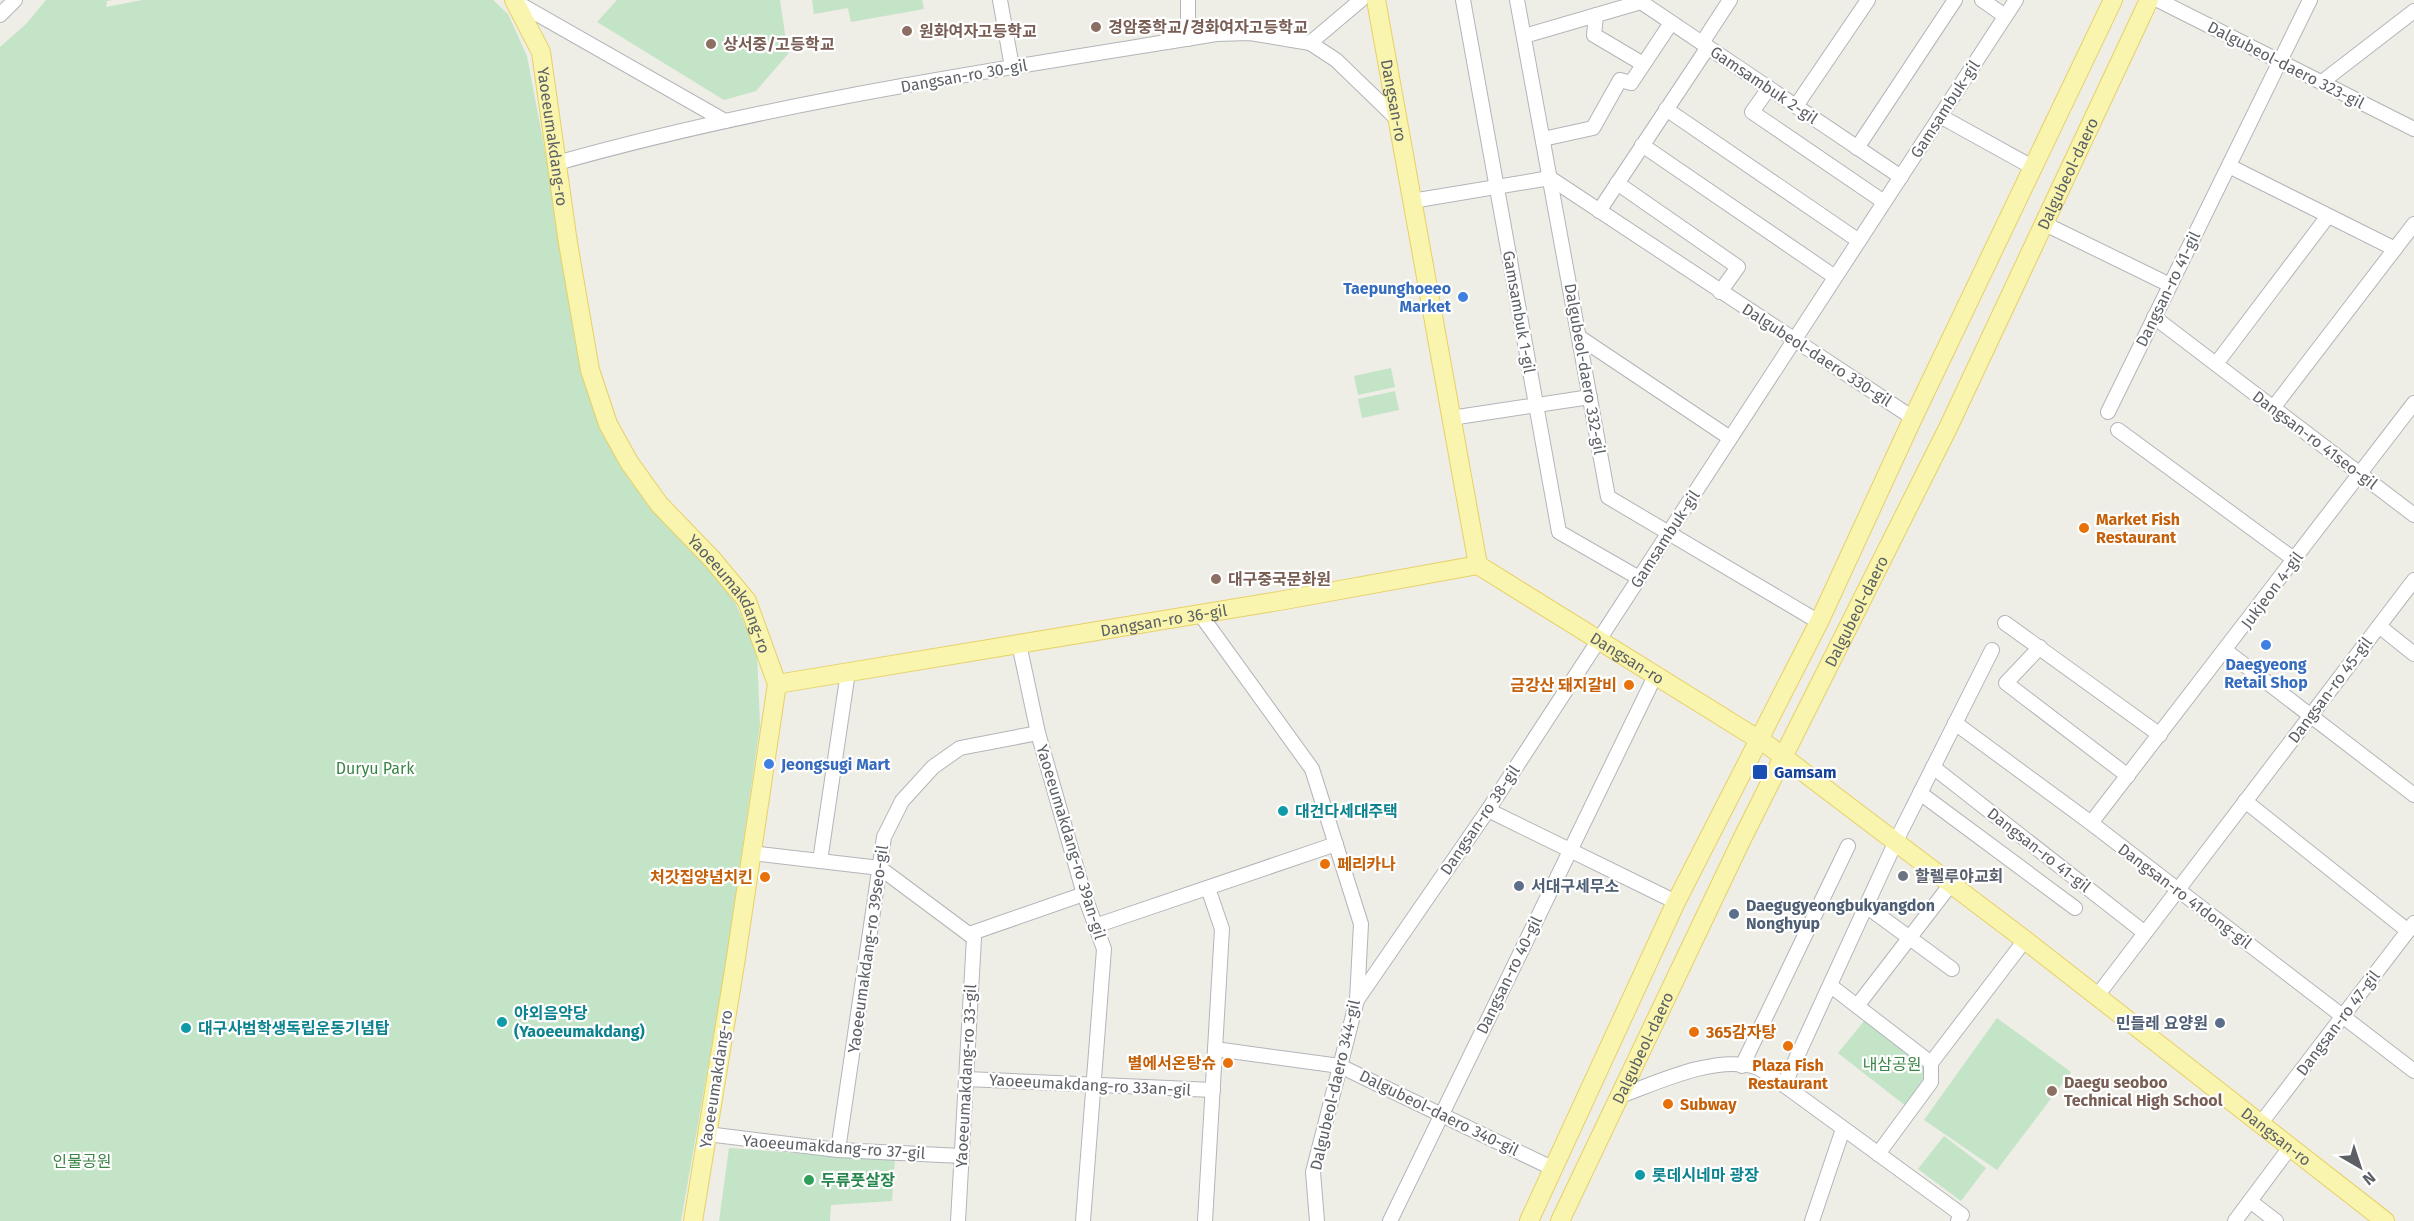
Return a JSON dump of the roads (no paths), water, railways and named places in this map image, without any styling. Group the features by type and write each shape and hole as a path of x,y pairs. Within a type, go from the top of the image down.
{"main road":[{"name":"Dangsan-ro","path":"1376,0 1478,565 1760,740 2025,940 2385,1221"},
{"name":"Dalgubeol-daero","path":"1529,1221 1677,902 1819,622 1913,418 2113,0"},
{"name":"Dalgubeol-daero","path":"1560,1221 1742,840 1948,428 2149,0"},
{"name":"Yaoeeumakdang-ro","path":"515,1 541,52 568,243 590,370 608,424 629,462 659,504 712,559 747,601 777,684 693,1221"},
{"name":"Dangsan-ro 36-gil","path":"777,684 1478,565"},
{"path":"1732,794 1740,798 1743,803 1744,809 1736,826 1736,832 1742,840"}],"street":[{"path":"0,15 15,0"},
{"path":"1000,0 1012,67"},
{"path":"1188,0 1188,39"},
{"path":"1361,0 1310,43 1336,60 1397,119"},
{"name":"Gamsambuk 1-gil","path":"1463,0 1559,532 1639,578"},
{"name":"Dalgubeol-daero 332-gil","path":"1517,0 1608,497 1819,622"},
{"path":"1412,201 1550,178 1599,211 1666,109 1730,0"},
{"path":"1796,106 1867,0"},
{"path":"1857,148 1955,0"},
{"path":"1982,0 2005,16"},
{"name":"Gamsambuk-gil","path":"1599,639 2016,0"},
{"name":"Dalgubeol-daero 323-gil","path":"2158,0 2414,129"},
{"name":"Dangsan-ro 41-gil","path":"2108,412 2310,0"},
{"path":"515,1 725,121"},
{"name":"Gamsambuk 2-gil","path":"1524,36 1642,1 1900,177"},
{"path":"2322,82 2414,10"},
{"path":"1596,15 1594,35 1643,64"},
{"path":"1542,139 1593,128 1620,80 1631,83 1671,22"},
{"name":"Dangsan-ro 30-gil","path":"557,163 773,110 1012,67 1216,34 1250,33 1310,43"},
{"path":"1768,88 1752,112 1884,202"},
{"path":"1666,109 1859,241"},
{"name":"Dalgubeol-daero","path":"1940,116 2034,168"},
{"path":"1642,145 1835,277"},
{"path":"2229,166 2395,249"},
{"path":"1617,183 1738,267 1720,292"},
{"name":"Dalgubeol-daero 330-gil","path":"1599,211 1913,418"},
{"path":"2216,364 2328,216"},
{"path":"2045,224 2170,285"},
{"path":"2273,408 2414,224"},
{"name":"Dangsan-ro 41seo-gil","path":"2154,317 2414,515"},
{"path":"1579,337 1730,438"},
{"path":"1451,418 1590,397"},
{"name":"Jukjeon 4-gil","path":"2091,824 2414,403"},
{"path":"2118,430 2295,560"},
{"name":"Dangsan-ro 45-gil","path":"2097,996 2414,580"},
{"name":"Dalgubeol-daero 344-gil","path":"1200,614 1312,769 1361,924 1357,1000 1313,1172 1317,1221"},
{"path":"2005,623 2040,646 2160,735"},
{"path":"2379,626 2414,654"},
{"name":"Dangsan-ro 38-gil","path":"1357,1000 1488,810 1599,639"},
{"name":"Yaoeeumakdang-ro 39an-gil","path":"1018,644 1038,734 1084,894 1104,949 1083,1221"},
{"path":"2040,646 2006,683 2128,776"},
{"path":"1784,1085 1896,841 1992,650"},
{"path":"2226,650 2414,795"},
{"path":"820,861 848,672"},
{"name":"Dangsan-ro 40-gil","path":"1390,1221 1656,674"},
{"name":"Dangsan-ro 41dong-gil","path":"1955,723 2414,1071"},
{"name":"Yaoeeumakdang-ro 39seo-gil","path":"838,1150 884,837 902,801 933,767 960,748 1038,734"},
{"name":"Dangsan-ro 41-gil","path":"1933,767 2145,933"},
{"name":"Dangsan-ro 41-gil","path":"1920,793 2075,908"},
{"path":"2245,801 2411,927"},
{"path":"1488,810 1677,902"},
{"path":"1095,926 1336,844"},
{"path":"1742,1066 1848,846"},
{"path":"751,853 880,868 969,934 1084,894"},
{"path":"1857,1006 1951,884"},
{"path":"1205,1221 1222,929 1208,888"},
{"path":"1866,906 1952,969"},
{"name":"Dangsan-ro 47-gil","path":"2261,1123 2411,927"},
{"name":"Yaoeeumakdang-ro 33-gil","path":"958,1221 974,938 969,934"},
{"path":"1878,1154 1931,1082 1931,1063 2025,940"},
{"path":"1831,986 1931,1063"},
{"name":"Dalgubeol-daero 340-gil","path":"1215,1049 1340,1066 1554,1169"},
{"path":"1620,1096 1696,1069 1722,1065 1754,1066 1784,1085 1878,1154 1960,1218"},
{"name":"Yaoeeumakdang-ro 33an-gil","path":"966,1079 1213,1090"},
{"path":"1812,1221 1843,1129"},
{"name":"Yaoeeumakdang-ro 37-gil","path":"707,1134 838,1150 962,1156"},
{"path":"2235,1221 2291,1146"},
{"path":"2250,1201 2276,1221"}],"place":[{"name":"경암중학교/경화여자고등학교","path":"1096,27"},
{"name":"원화여자고등학교","path":"907,31"},
{"name":"상서중/고등학교","path":"711,44"},
{"name":"Taepunghoeeo Market","path":"1463,297"},
{"name":"Market Fish Restaurant","path":"2084,528"},
{"name":"대구중국문화원","path":"1216,579"},
{"name":"Daegyeong Retail Shop","path":"2266,645"},
{"name":"금강산 돼지갈비","path":"1629,685"},
{"name":"Jeongsugi Mart","path":"769,764"},
{"name":"Gamsam","path":"1760,772"},
{"name":"대건다세대주택","path":"1283,811"},
{"name":"페리카나","path":"1325,864"},
{"name":"할렐루야교회","path":"1903,876"},
{"name":"처갓집양념치킨","path":"765,877"},
{"name":"서대구세무소","path":"1519,886"},
{"name":"Daegugyeongbukyangdon Nonghyup","path":"1734,914"},
{"name":"야외음악당 (Yaoeeumakdang)","path":"502,1022"},
{"name":"민들레 요양원","path":"2220,1023"},
{"name":"대구사범학생독립운동기념탑","path":"186,1028"},
{"name":"365감자탕","path":"1694,1032"},
{"name":"Plaza Fish Restaurant","path":"1788,1046"},
{"name":"별에서온탕슈","path":"1228,1063"},
{"name":"Daegu seoboo Technical High School","path":"2052,1091"},
{"name":"Subway","path":"1668,1104"},
{"name":"롯데시네마 광장","path":"1640,1175"},
{"name":"두류풋살장","path":"809,1180"}],"park label":[{"name":"Duryu Park","path":"375,768"},
{"name":"내삼공원","path":"1892,1064"},
{"name":"인물공원","path":"82,1161"}]}
